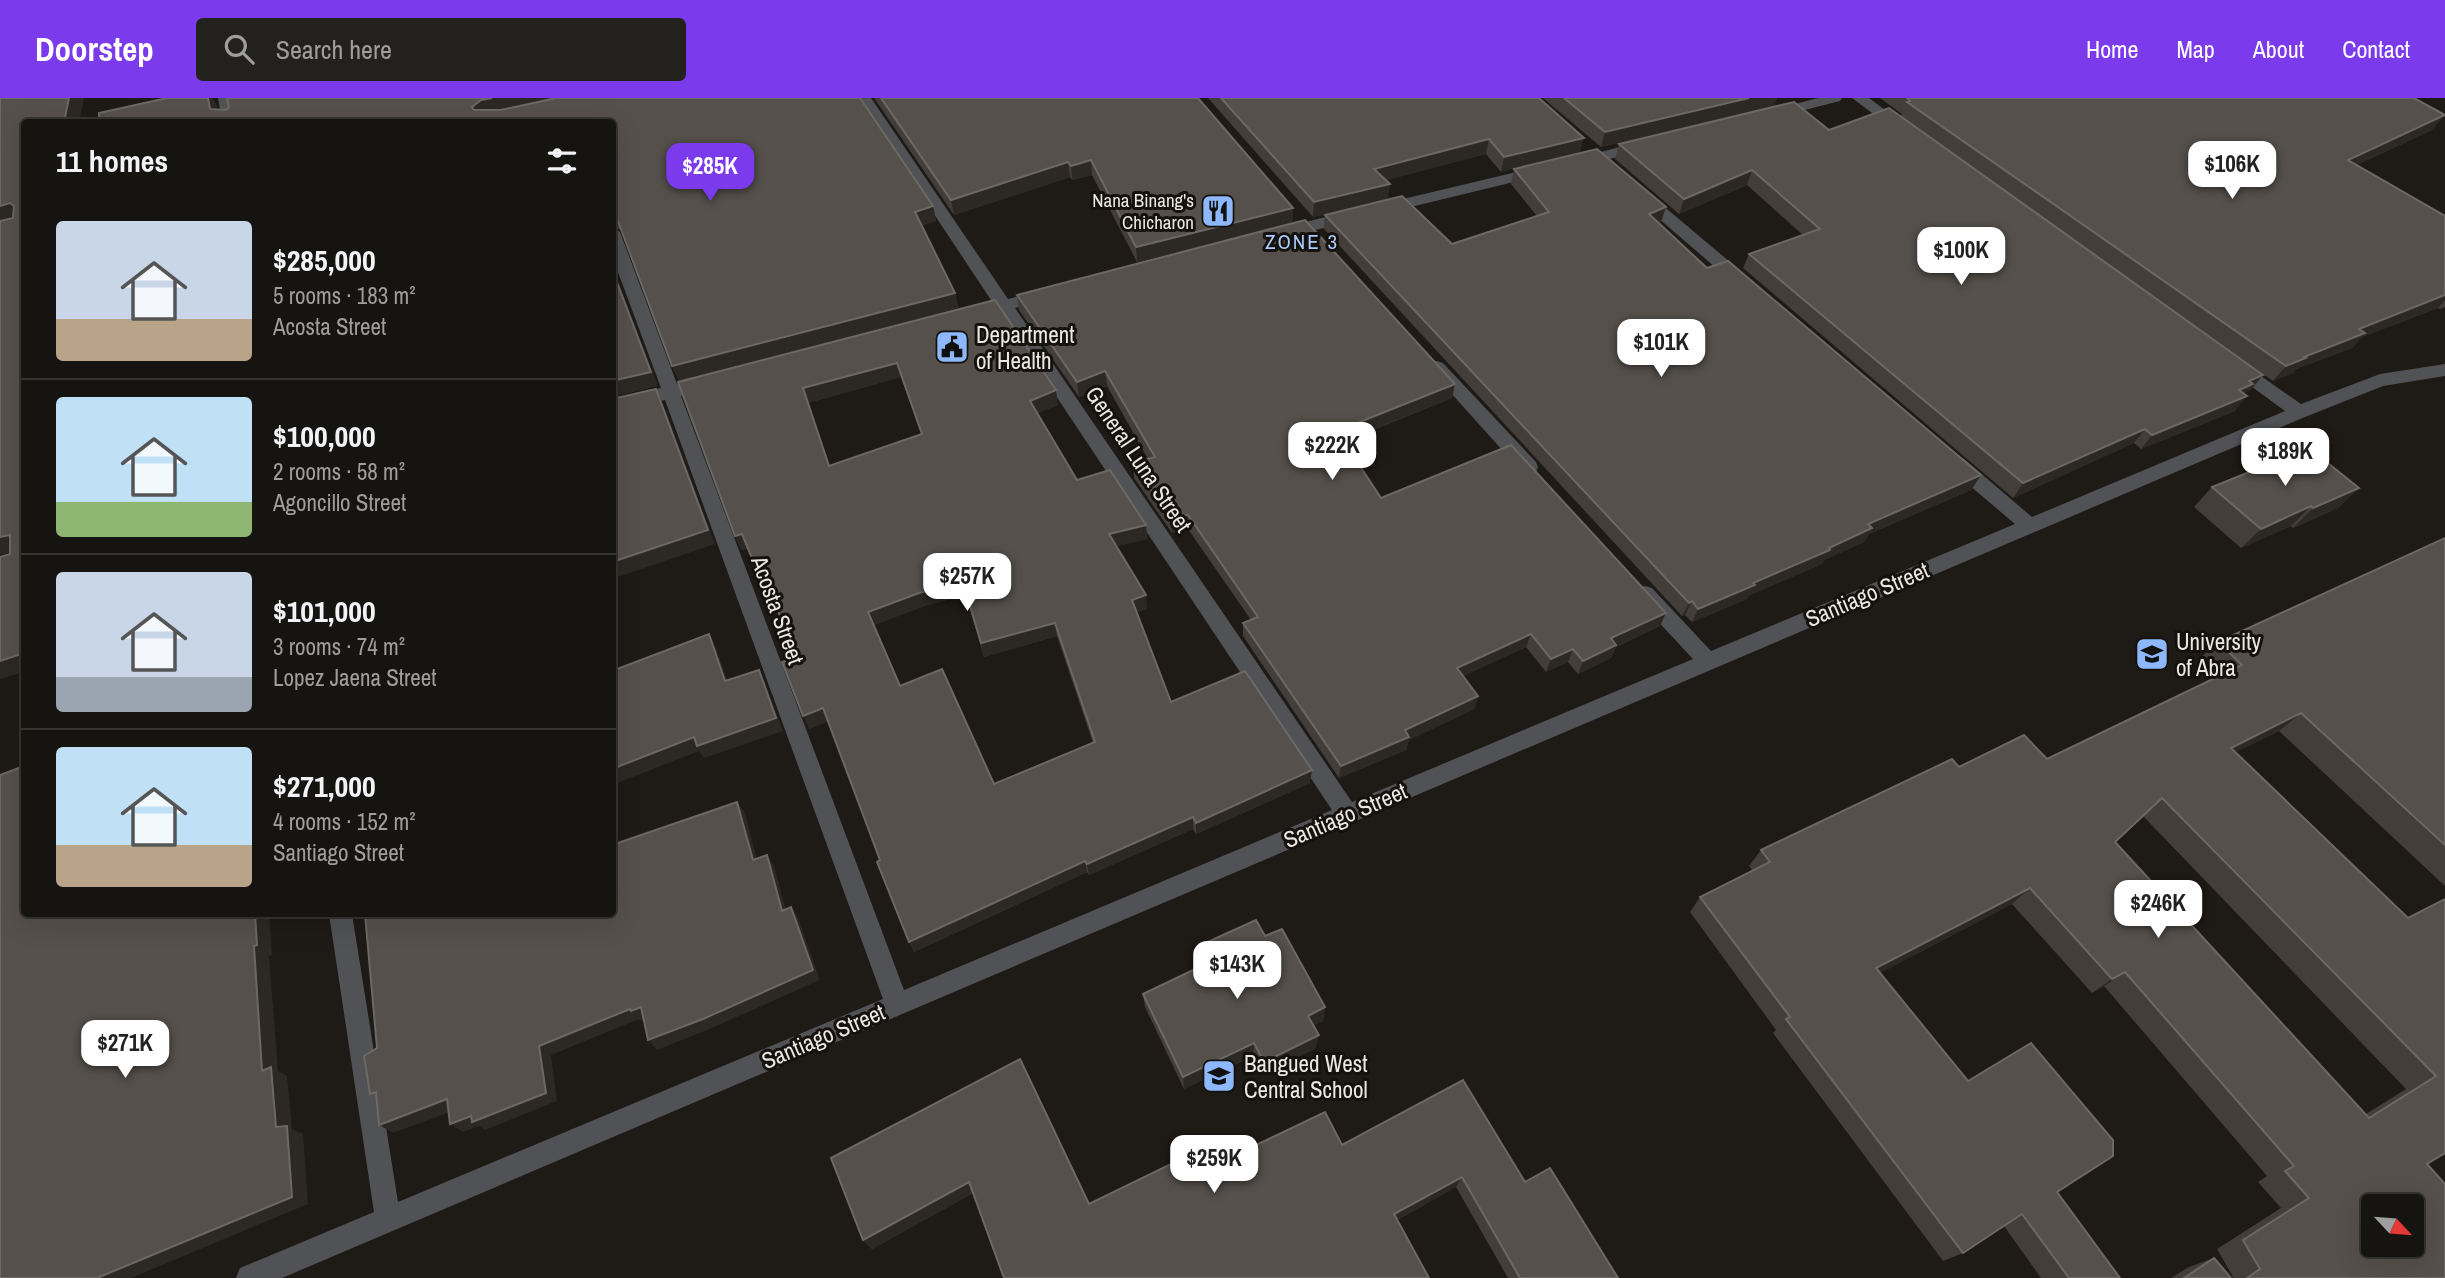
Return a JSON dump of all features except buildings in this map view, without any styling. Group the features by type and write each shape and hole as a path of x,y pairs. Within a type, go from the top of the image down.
{"street":[{"path":"225,98 228,119"},
{"name":"General Luna Street","path":"864,98 1347,814"},
{"path":"1756,118 1835,98"},
{"path":"1859,98 1915,138"},
{"path":"1578,141 1755,292"},
{"path":"1269,237 1313,232 1663,141"},
{"path":"1291,207 1313,232"},
{"name":"Acosta Street","path":"616,243 897,1004"},
{"path":"953,319 1059,292"},
{"path":"2220,356 2299,412"},
{"path":"1429,358 1541,480"},
{"name":"Santiago Street","path":"250,1278 2299,412 2380,380 2445,370"},
{"path":"616,406 725,378"},
{"path":"1945,454 2029,526"},
{"path":"1633,581 1708,662"},
{"path":"340,917 388,1220"}],"place":[{"name":"Nana Binang's Chicharon","path":"1218,211"},
{"name":"Department of Health","path":"952,347"},
{"name":"University of Abra","path":"2152,654"},
{"name":"Bangued West Central School","path":"1219,1076"}],"district":[{"name":"ZONE 3","path":"1302,241"}]}
